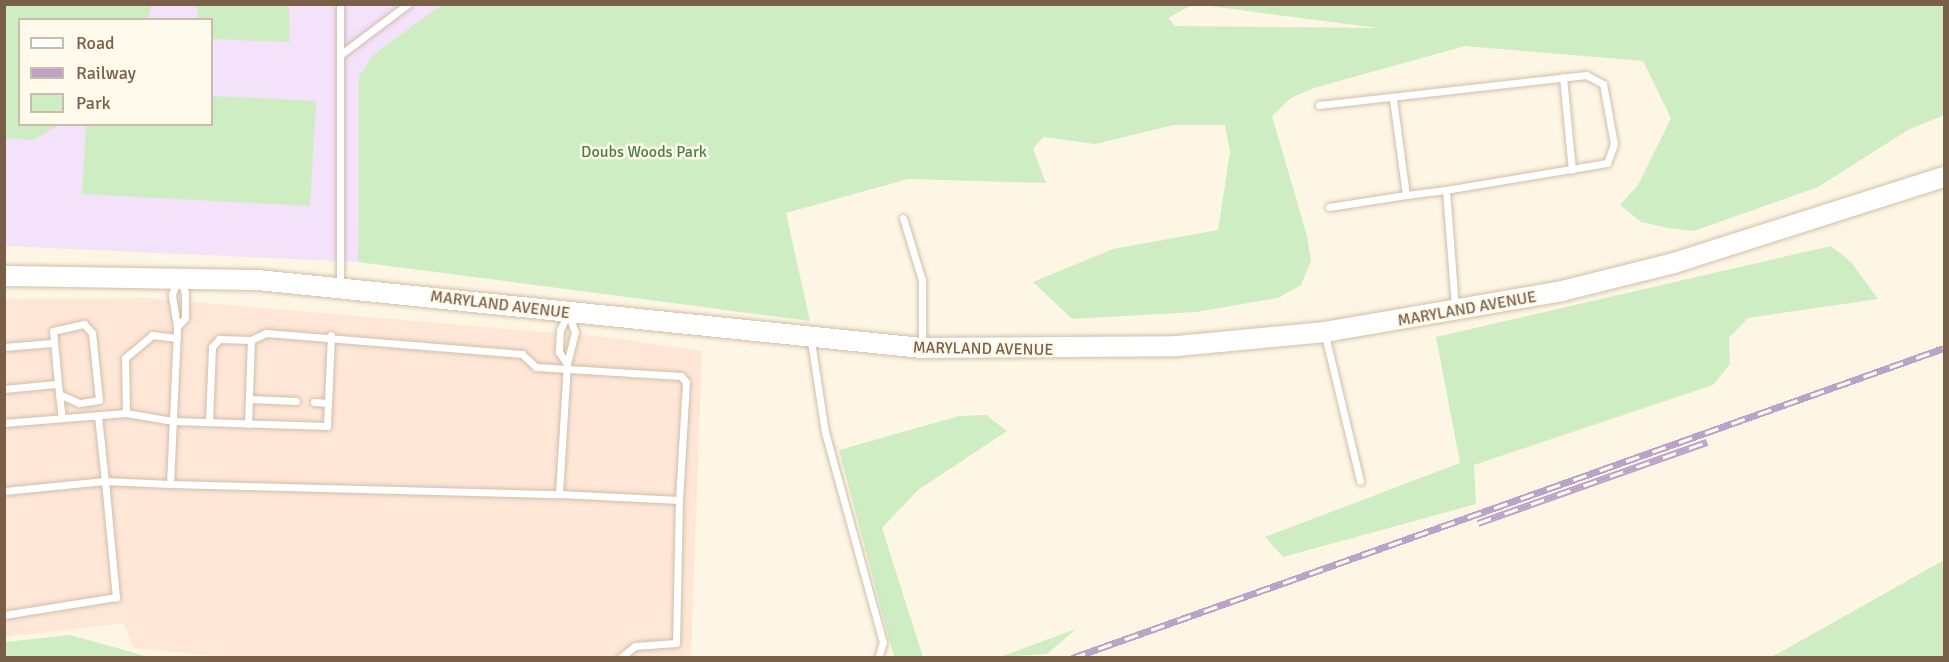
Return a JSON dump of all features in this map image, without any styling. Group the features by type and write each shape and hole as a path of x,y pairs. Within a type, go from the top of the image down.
{"main road":[{"name":"MARYLAND AVENUE","path":"4,276 179,277 340,287 811,341 922,348 1177,346 1325,332 1456,312 1674,263 1944,177"}],"lane":[{"path":"340,4 340,287"},
{"path":"340,55 408,4"},
{"path":"1319,105 1393,99 1586,75 1603,84 1614,144 1607,163 1329,207"},
{"path":"1563,77 1572,170"},
{"path":"1393,99 1406,195"},
{"path":"1446,190 1456,312"},
{"path":"903,218 922,280 922,348"},
{"path":"177,327 184,318 185,293 179,277"},
{"path":"170,484 177,338 172,294 179,277"},
{"path":"567,366 559,352 560,330 568,314"},
{"path":"559,494 567,366 575,332 568,314"},
{"path":"59,394 79,403 99,400 92,333 84,324 61,326 52,331 56,384 62,418"},
{"path":"1325,332 1360,481"},
{"path":"209,422 212,347 219,339 252,340 266,333 331,335 522,354 536,367 567,366 681,376 686,381 679,500 676,643 635,646 620,657"},
{"path":"126,413 124,358 152,335 177,338"},
{"path":"4,423 126,413 173,421 327,426 331,335"},
{"path":"248,424 252,340"},
{"path":"811,341 825,432 883,642 878,657"},
{"path":"4,347 52,343"},
{"path":"4,389 56,384"},
{"path":"249,399 296,401"},
{"path":"314,402 328,403"},
{"path":"4,615 116,597 98,416"},
{"path":"4,491 105,481 559,494 679,500"}],"shaded area":[{"path":"5,5 441,5 373,55 359,76 358,262 5,246"},
{"path":"145,298 605,337 702,351 691,657 225,657 134,648 124,623 5,637 4,299"}],"green space":[{"path":"5,4 152,5 147,18 18,18 18,126 57,126 33,140 5,138"},
{"name":"Doubs Woods Park","path":"1194,4 1168,18 1175,26 1377,28 1202,5 1944,5 1944,115 1908,130 1818,187 1694,231 1668,228 1641,222 1620,205 1638,185 1671,118 1643,61 1465,46 1314,88 1291,98 1272,116 1307,236 1311,261 1301,285 1278,298 1196,312 1072,319 1033,282 1113,249 1218,230 1230,152 1225,125 1174,125 1095,144 1043,137 1033,149 1046,183 908,179 786,213 810,321 358,262 359,76 373,55 441,5"},
{"path":"198,5 289,5 290,42 213,39 213,18 197,18"},
{"path":"213,96 316,101 310,206 82,194 86,126 213,126"},
{"path":"1831,246 1851,262 1878,299 1748,318 1729,338 1730,364 1713,385 1474,465 1476,504 1283,557 1265,537 1460,463 1436,337"},
{"path":"986,415 1007,431 918,490 882,528 923,657 894,657 839,450 959,416"},
{"path":"1944,560 1944,657 1770,657 1779,653"},
{"path":"1076,629 1047,654 1000,657"},
{"path":"70,635 149,657 5,657 5,642"}],"railway":[{"path":"1072,658 1944,348"},
{"path":"1478,523 1707,442"}]}
